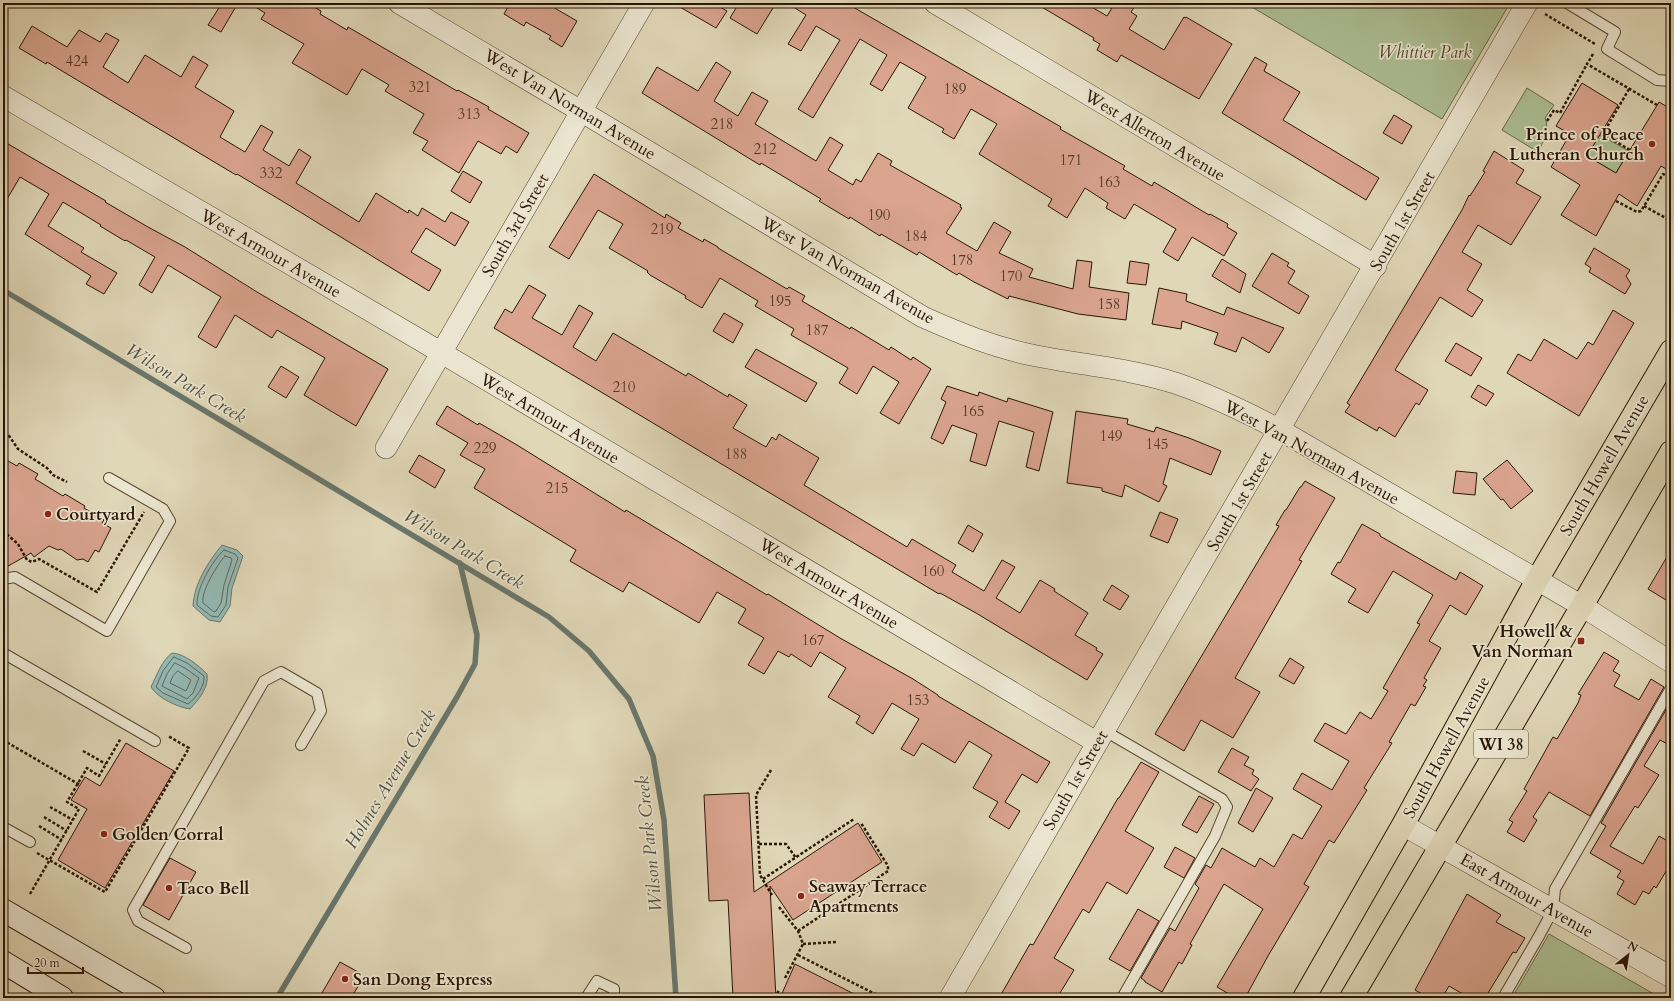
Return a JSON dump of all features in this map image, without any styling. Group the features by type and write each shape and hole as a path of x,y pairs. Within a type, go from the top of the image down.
{"main road":[{"name":"South Howell Avenue","path":"1304,998 1403,825 1537,580 1671,351"},
{"name":"WI 38","path":"1351,998 1671,452"},
{"path":"3,910 154,998"},
{"path":"3,962 40,989 62,998"}],"street":[{"name":"West Van Norman Avenue","path":"399,3 582,111 923,317 978,341 1031,355 1124,370 1174,383 1232,404 1280,430 1582,606 1671,662"},
{"name":"South 3rd Street","path":"386,448 644,3"},
{"name":"West Allerton Avenue","path":"935,3 1376,266"},
{"name":"South 1st Street","path":"950,998 1100,736 1376,266 1527,3"},
{"name":"West Armour Avenue","path":"3,96 441,353 1100,736"},
{"name":"East Armour Avenue","path":"1403,825 1553,910 1668,970"}],"lane":[{"path":"1567,3 1615,32 1607,49 1657,80 1671,81"},
{"path":"3,579 15,577 107,631 170,521 163,509 108,478"},
{"path":"3,653 155,741"},
{"path":"186,948 138,921 132,910 264,681 281,672 317,693 321,711 301,745"},
{"path":"1503,998 1553,910 1555,889 1671,688"},
{"path":"1100,736 1222,799 1227,807 1215,836 1122,998"},
{"path":"3,827 30,842"},
{"path":"586,998 597,981 614,989 614,998"}],"path":[{"path":"1547,121 1554,110 1560,113 1587,64"},
{"path":"1629,89 1604,134 1630,150"},
{"path":"1616,201 1637,212 1644,206 1664,174 1671,178"},
{"path":"1644,206 1671,221"},
{"path":"3,427 18,449 47,468 53,475 67,482"},
{"path":"3,530 18,544 27,560 32,562 39,559 97,592 150,502"},
{"path":"30,894 79,809 67,802 79,785 87,768 99,776 128,726"},
{"path":"30,842 36,852 105,892 189,748 163,734 155,741"},
{"path":"3,740 79,785"},
{"path":"83,751 106,764"},
{"path":"772,770 756,795 760,875 772,895"},
{"path":"50,807 73,820"},
{"path":"44,817 67,831"},
{"path":"763,879 854,819"},
{"path":"798,931 888,871 888,866 861,823"},
{"path":"39,826 62,840"},
{"path":"759,844 786,844 796,858"},
{"path":"779,907 798,931 803,944 785,978"},
{"path":"803,944 837,942"},
{"path":"798,955 883,998"},
{"path":"775,998 778,990"}],"green space":[{"name":"Whittier Park","path":"1245,3 1510,3 1442,119"},
{"path":"1527,88 1554,105 1545,118 1547,126 1546,131 1544,140 1538,152 1502,130"},
{"path":"1600,135 1629,151 1616,173 1575,149 1580,140 1592,147"},
{"path":"1549,934 1661,998 1512,998"}],"water":[{"path":"222,545 237,550 243,556 232,588 230,606 220,622 209,620 193,606 199,582"},
{"path":"172,653 182,655 207,674 205,689 190,709 168,701 158,695 151,687 163,664"}],"building":[{"path":"222,3 238,3 221,32 208,25"},
{"path":"249,3 307,3 321,11 320,14 347,30 348,27 457,91 458,90 489,107 488,109 529,133 517,153 506,146 501,154 478,141 459,173 422,150 428,141 413,133 424,114 385,91 389,85 362,69 347,95 292,63 304,44 261,19 265,13"},
{"path":"510,3 546,3 577,21 562,47 549,39 551,36 526,22 524,26 504,14"},
{"path":"673,3 713,3 727,11 716,28"},
{"path":"739,3 776,3 757,34 730,18"},
{"path":"787,3 846,3 1061,127 1060,129 1125,166 1123,169 1152,186 1154,182 1209,215 1210,214 1228,224 1227,227 1237,233 1224,256 1192,237 1178,261 1163,252 1176,229 1134,204 1125,219 1106,208 1108,203 1085,188 1067,218 1048,206 1052,199 979,154 997,124 971,109 954,139 942,132 944,129 908,108 926,77 900,62 882,91 870,84 887,55 860,39 813,118 798,109 840,40 816,26 801,51 788,44 806,15"},
{"path":"1035,3 1085,3 1107,16 1115,3 1137,3 1131,12 1137,16 1129,29 1164,50 1184,17 1232,44 1199,99 1121,55 1117,62 1097,50 1100,44 1093,40 1094,38"},
{"path":"32,26 67,47 79,30 100,42 106,33 119,40 103,67 128,83 145,55 181,77 193,56 208,65 195,87 234,111 220,137 245,152 261,125 273,132 263,150 289,166 299,149 311,157 296,183 359,222 376,193 408,213 409,210 418,216 422,208 445,222 451,212 469,222 455,246 426,228 411,252 441,270 429,291 237,174 236,175 47,62 46,64 19,48"},
{"path":"1255,57 1267,64 1264,71 1300,92 1283,120 1379,178 1366,200 1222,113"},
{"path":"716,62 731,72 714,101 738,116 752,92 768,101 755,124 816,161 830,137 843,145 828,170 853,185 856,179 861,182 878,153 892,161 890,165 961,205 960,207 962,208 946,233 977,251 994,222 1011,232 999,253 1033,269 1029,277 1073,289 1077,260 1092,262 1089,287 1129,293 1126,320 1078,314 1009,296 1008,299 959,273 957,275 919,252 917,255 881,234 880,236 850,217 849,219 819,201 821,199 761,163 760,165 642,93 657,67 698,91"},
{"name":"Prince of Peace Lutheran Church","path":"1582,83 1618,105 1587,156 1616,173 1659,102 1671,109 1671,172 1661,166 1637,206 1619,194 1596,236 1561,215 1580,185 1551,167 1570,134 1556,126"},
{"path":"1394,115 1412,126 1402,144 1383,133"},
{"path":"3,141 106,201 105,202 185,247 257,292 388,369 356,426 304,395 325,358 277,330 272,338 235,315 216,348 198,337 221,297 168,265 152,293 139,285 155,257 126,240 125,241 63,202 48,226 84,248 81,252 117,273 104,294 86,284 91,276 25,234 49,194 20,177 3,206"},
{"path":"1494,151 1524,170 1516,183 1541,197 1511,245 1478,225 1462,252 1482,264 1467,290 1483,300 1472,317 1440,297 1395,370 1428,390 1419,405 1416,403 1395,437 1379,427 1377,431 1345,412 1350,405 1347,403 1462,210 1469,195 1470,196 1485,172 1483,171"},
{"path":"463,171 482,182 470,203 451,191"},
{"path":"594,174 665,218 666,214 681,223 678,228 703,242 704,239 787,289 789,287 805,296 802,301 850,329 851,327 889,350 891,347 911,360 913,357 931,369 899,424 880,413 899,382 873,366 857,394 839,383 848,368 791,335 794,329 755,306 758,301 720,278 702,308 685,298 686,296 650,275 647,272 648,271 609,248 623,224 598,210 569,259 549,247"},
{"path":"1594,248 1630,270 1626,276 1631,284 1625,294 1589,272 1591,268 1585,264"},
{"path":"1272,253 1289,263 1287,266 1295,271 1288,283 1309,296 1299,314 1252,286"},
{"path":"1222,259 1246,274 1240,293 1212,276"},
{"path":"1130,261 1149,264 1146,285 1127,283"},
{"path":"529,285 546,295 532,318 562,335 579,305 593,313 573,347 596,361 613,333 686,376 688,373 728,397 729,394 747,405 733,428 766,447 772,437 776,440 779,434 819,458 804,485 907,547 912,539 956,565 952,572 984,591 1002,560 1015,567 996,598 1020,613 1040,580 1055,589 1054,591 1088,613 1075,635 1097,648 1096,650 1103,654 1087,680 976,613 940,593 939,594 494,328 505,309 512,313"},
{"path":"1159,288 1187,294 1186,301 1224,315 1227,307 1284,328 1269,353 1242,337 1236,352 1214,344 1218,333 1182,321 1181,329 1152,324"},
{"path":"1613,310 1634,323 1579,416 1507,373 1518,354 1531,361 1544,339 1577,359 1588,342 1593,345"},
{"path":"724,313 743,324 733,343 713,331"},
{"path":"1456,343 1482,358 1471,376 1445,361"},
{"path":"756,349 817,383 806,402 745,367"},
{"path":"281,366 299,377 286,398 268,387"},
{"path":"1478,385 1494,394 1486,406 1471,397"},
{"path":"947,386 978,396 979,392 1007,402 1008,398 1053,412 1039,471 1026,467 1034,432 999,421 986,466 970,461 977,434 952,425 943,444 931,438 946,402 941,399"},
{"path":"447,406 478,425 479,423 517,445 625,512 626,510 840,638 913,679 938,696 1050,762 1037,783 1022,774 1005,802 1020,811 1009,829 989,817 998,802 973,788 992,755 969,741 955,763 922,743 914,756 901,749 919,719 892,703 873,734 856,723 860,716 828,697 846,668 820,652 811,667 791,654 789,657 778,651 764,674 748,665 764,638 738,623 746,609 717,592 699,623 629,582 623,592 570,561 576,550 474,488 485,469 460,455 468,443 436,424"},
{"path":"1076,411 1128,419 1127,424 1154,432 1156,427 1221,451 1211,475 1170,458 1163,484 1167,486 1159,502 1125,485 1122,497 1102,491 1102,488 1067,483"},
{"path":"419,455 445,470 435,488 409,472"},
{"name":"Courtyard","path":"3,458 17,466 19,463 38,474 35,479 63,496 65,494 104,520 102,523 111,528 99,552 95,550 88,562 83,559 77,560 61,549 58,550 49,546 34,557 31,553 3,569"},
{"path":"1507,460 1533,491 1511,509 1483,479"},
{"path":"1456,471 1477,473 1475,495 1453,493"},
{"path":"1305,481 1335,498 1299,560 1302,561 1235,678 1260,692 1233,738 1201,720 1184,751 1155,734 1279,526 1276,525"},
{"path":"1160,512 1178,519 1168,543 1150,536"},
{"path":"1362,524 1456,580 1460,572 1483,586 1466,615 1450,605 1429,641 1441,648 1424,678 1427,680 1423,686 1426,687 1415,706 1411,704 1389,742 1392,743 1364,788 1367,790 1334,843 1329,840 1304,884 1309,887 1245,998 1236,998 1217,987 1263,909 1224,884 1190,944 1192,945 1182,964 1179,962 1162,992 1141,978 1170,928 1175,931 1199,888 1195,884 1206,865 1211,868 1222,848 1255,867 1260,858 1274,867 1293,834 1302,839 1322,806 1293,789 1302,773 1332,790 1349,761 1314,741 1325,723 1346,734 1360,712 1371,719 1388,691 1383,688 1420,624 1417,623 1433,595 1393,571 1368,613 1348,602 1356,589 1331,574 1338,562 1340,563"},
{"path":"968,525 983,534 973,552 958,543"},
{"path":"1671,550 1671,603 1648,589"},
{"path":"1112,585 1129,596 1120,610 1103,600"},
{"path":"1604,652 1619,661 1613,671 1620,675 1614,686 1639,700 1651,679 1664,687 1590,816 1549,792 1533,817 1537,820 1524,842 1507,832 1513,822 1509,820 1527,791 1524,789 1553,737 1557,739 1578,703 1581,695 1578,694"},
{"path":"1290,658 1304,667 1294,684 1279,676"},
{"path":"1671,701 1671,746 1660,740 1644,766 1659,775 1638,808 1635,806 1610,846 1643,864 1659,836 1671,843 1671,863 1656,888 1654,886 1649,894 1643,891 1635,905 1617,894 1624,881 1617,877 1621,871 1590,853 1606,826 1601,823"},
{"name":"Golden Corral","path":"126,743 174,771 105,888 58,860 87,809 71,800 85,777 100,786"},
{"path":"1232,748 1249,757 1244,765 1254,770 1252,774 1259,779 1251,791 1218,772"},
{"path":"1141,762 1159,772 1125,831 1154,848 1127,894 1107,882 1089,913 1083,909 1054,958 1074,970 1057,998 999,998 1030,944 1033,945 1118,798"},
{"path":"1256,788 1273,798 1253,832 1238,823"},
{"name":"Seaway Terrace Apartments","path":"749,793 754,892 858,823 882,862 793,920 770,886 776,998 733,998 728,900 709,901 704,795"},
{"path":"1199,796 1214,804 1197,833 1182,825"},
{"path":"1175,847 1195,858 1184,878 1164,867"},
{"name":"Taco Bell","path":"170,858 196,872 169,920 143,905"},
{"path":"1467,894 1501,915 1496,922 1525,938 1516,953 1513,952 1485,998 1470,998 1449,986 1442,998 1429,998 1415,990"},
{"path":"1138,909 1159,921 1130,971 1109,959"},
{"name":"San Dong Express","path":"340,962 360,973 357,977 362,980 351,998 319,998"},
{"path":"795,964 862,998 780,998"}],"waterway":[{"name":"Wilson Park Creek","path":"3,290 549,617 589,651 629,699 653,756 664,820 676,998"},
{"name":"Holmes Avenue Creek","path":"277,998 457,697 475,664 477,635 460,563"}],"place":[{"name":"Prince of Peace Lutheran Church","path":"1652,144"},
{"name":"Courtyard","path":"48,514"},
{"name":"Howell & Van Norman","path":"1581,641"},
{"name":"Golden Corral","path":"104,834"},
{"name":"Taco Bell","path":"169,888"},
{"name":"Seaway Terrace Apartments","path":"801,896"},
{"name":"San Dong Express","path":"345,979"}]}
